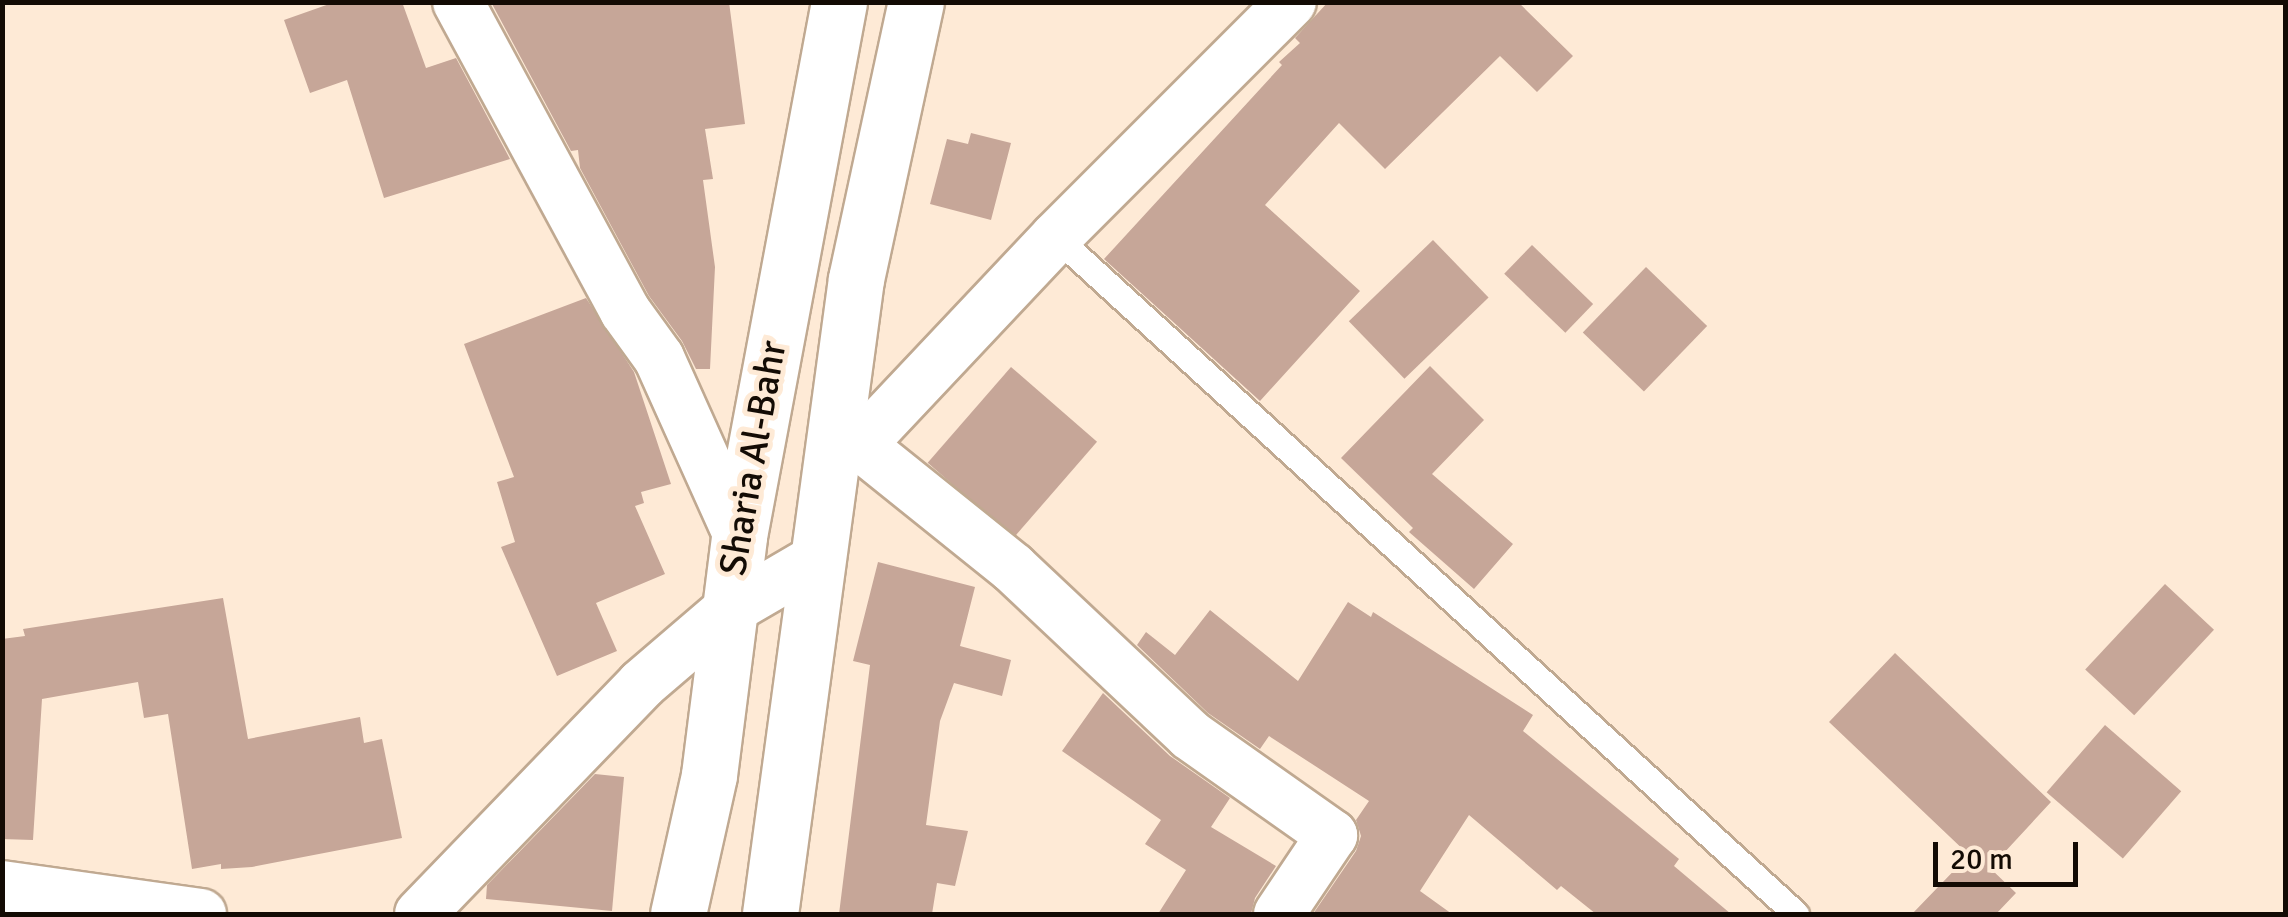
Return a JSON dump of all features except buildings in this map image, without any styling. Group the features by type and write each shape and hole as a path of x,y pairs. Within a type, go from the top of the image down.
{"main road":[{"name":"Sharia Al-Bahr","path":"678,914 709,775 726,612 839,2"},
{"name":"Sharia Al-Bahr","path":"770,914 817,558 848,439 856,279 916,2"}],"street":[{"path":"458,2 626,312 658,358 739,536"},
{"path":"1280,914 1332,835 1190,735 1013,568 848,439 1291,2"},
{"path":"420,914 642,684 726,612 817,558"},
{"path":"2,886 201,914"}],"lane":[{"path":"1056,237 1796,914"}]}
